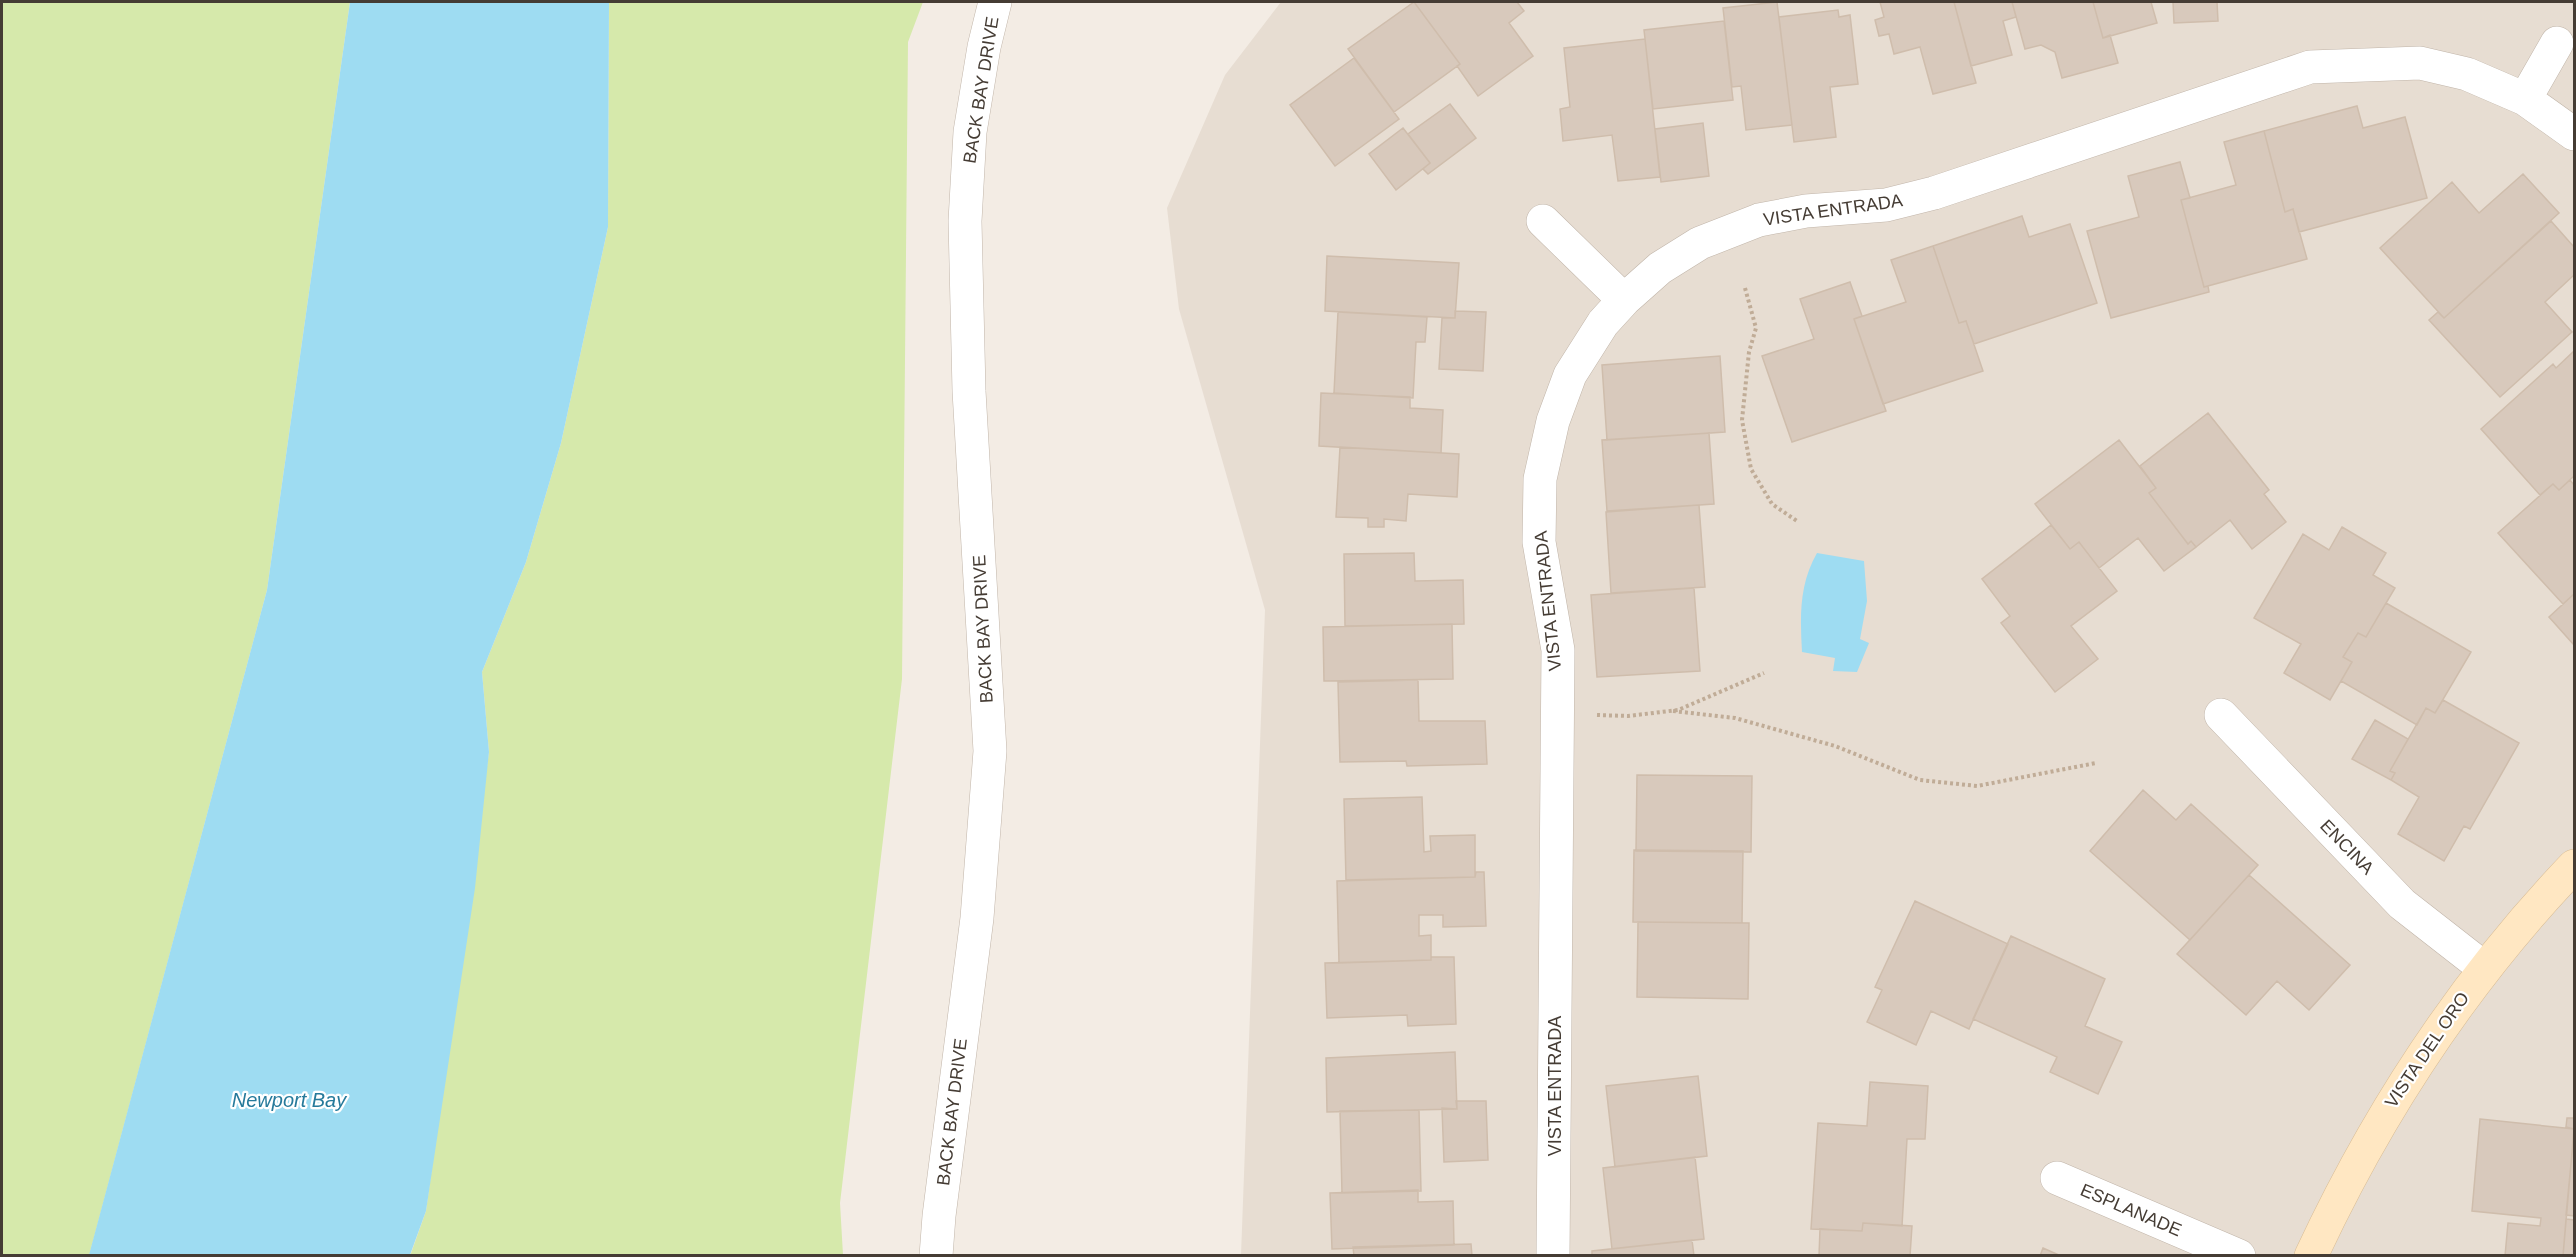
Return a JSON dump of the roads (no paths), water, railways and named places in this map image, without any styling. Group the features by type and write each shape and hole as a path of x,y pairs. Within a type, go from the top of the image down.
{"street":[{"name":"BACK BAY DRIVE","path":"936,1256 939,1216 977,918 990,751 969,391 965,221 970,132 984,47 995,2"},
{"path":"2525,99 2557,43"},
{"name":"VISTA ENTRADA","path":"1553,1256 1557,650 1539,542 1539,479 1553,421 1570,375 1603,323 1624,300 1660,268 1700,243 1759,220 1806,211 1886,205 1934,193 2310,67 2420,63 2467,74 2525,99 2574,134"},
{"path":"1543,221 1624,300"},
{"name":"ENCINA","path":"2221,715 2402,904 2484,968"},
{"name":"VISTA DEL ORO","path":"2311,1256 2329,1215 2379,1122 2484,968 2526,916 2574,866"},
{"name":"ESPLANADE","path":"2057,1178 2239,1256"}],"water":[{"name":"Newport Bay","path":"350,2 609,2 608,227 561,443 526,562 482,672 489,752 475,888 426,1211 410,1255 89,1255 267,590"},
{"path":"1817,553 1864,561 1867,601 1860,639 1869,643 1857,672 1833,671 1835,658 1802,652 1802,601 1807,577"}]}
